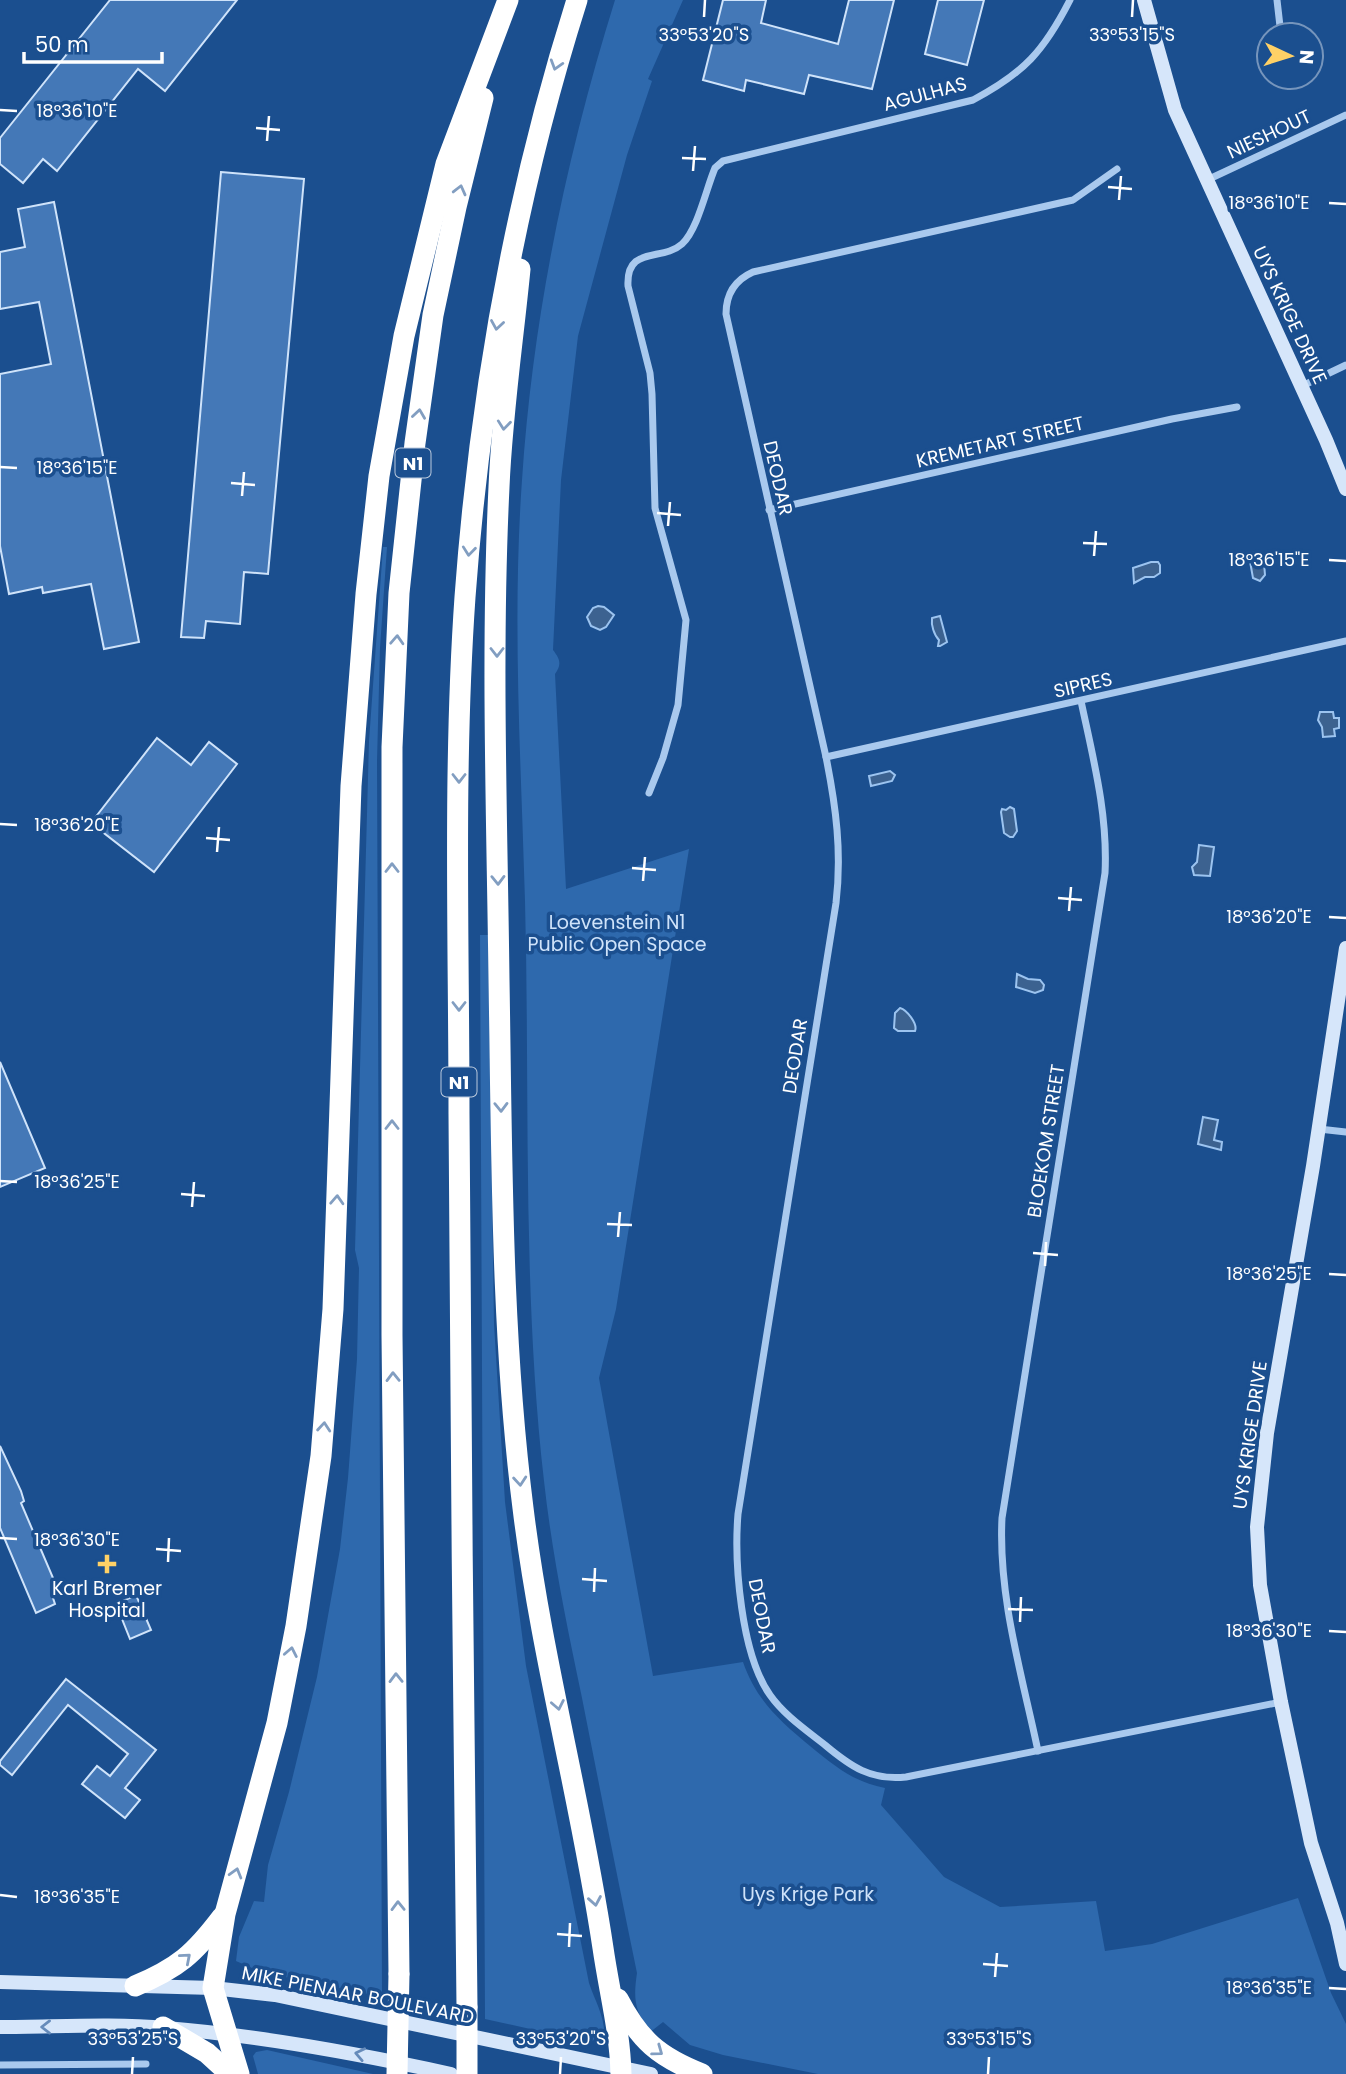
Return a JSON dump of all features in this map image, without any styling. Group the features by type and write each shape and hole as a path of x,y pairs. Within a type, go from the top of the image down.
{"highway":[{"path":"239,2074 213,1987 225,1914 277,1723 296,1626 321,1456 333,1310 351,786 366,594 379,476 404,336 446,164 510,0"},
{"name":"N1","path":"397,2074 399,1974 392,1335 391,922 392,747 399,593 415,443 433,315 456,207 510,0"},
{"name":"N1","path":"467,2074 458,743 465,597 479,451 506,269 530,162 577,0"},
{"path":"530,162 499,483 498,532 500,1042 507,1335 522,1504 535,1596 583,1834 618,2033 621,2071"},
{"path":"135,1986 182,1963 225,1914"},
{"path":"607,1975 627,2018 646,2043 668,2059 702,2074"},
{"path":"163,2028 207,2053 230,2074"}],"street":[{"name":"AGULHAS","path":"649,793 667,748 678,705 686,620 655,508 650,373 628,286 628,274 640,258 680,246 688,237 709,182 719,164 727,158 957,106 973,100 1005,82 1027,65 1045,45 1070,0"},
{"name":"UYS KRIGE DRIVE","path":"1144,0 1175,110 1302,386 1346,489"},
{"path":"1277,0 1279,21"},
{"name":"NIESHOUT","path":"1206,181 1346,115"},
{"name":"DEODAR","path":"1117,169 1073,201 753,272 739,281 729,295 726,314 826,757 839,829 838,885 736,1535 736,1564 751,1653 758,1675 770,1695 781,1708 848,1764 869,1775 906,1777 1281,1702"},
{"path":"1302,386 1346,365"},
{"name":"KREMETART STREET","path":"769,510 1172,419 1237,407"},
{"name":"SIPRES","path":"826,757 1346,641"},
{"name":"BLOEKOM STREET","path":"1038,1751 1008,1612 1001,1545 1004,1504 1105,873 1107,843 1104,812 1081,701"},
{"name":"UYS KRIGE DRIVE","path":"1346,947 1268,1433 1257,1527 1260,1585 1281,1702 1311,1843 1342,1929 1346,1964"},
{"path":"1318,1129 1346,1132"},
{"name":"MIKE PIENAAR BOULEVARD","path":"0,1982 213,1987 275,1995 621,2071 651,2074"},
{"path":"0,2027 163,2028 267,2038 341,2050 451,2074"},
{"path":"0,2065 146,2064"}],"green space":[{"path":"615,0 683,0 648,79 652,81 627,155 578,336 561,480 553,650 559,662 555,674 566,889 689,849 616,1309 599,1378 653,1676 743,1662 762,1699 789,1728 845,1772 885,1788 881,1805 944,1877 1000,1907 1096,1901 1105,1951 1152,1944 1298,1898 1331,1993 1346,2024 1346,2074 818,2074 723,2055 690,2045 663,2022 649,2033 638,2011 635,1998 637,1973 556,1563 547,1508 537,1409 528,1191 525,901 518,638 522,480 543,297 581,118"},
{"path":"383,547 387,547 380,648 377,761 382,1997 261,1972 236,1961 239,1937 254,1901 264,1902 268,1865 317,1677 340,1549 348,1478 357,1359 359,1268 355,1250 369,741"},
{"path":"480,935 488,935 494,1324 505,1502 526,1666 589,1983 603,2024 604,2037 589,2042 485,2019"},
{"path":"267,2050 373,2074 258,2074 253,2056 256,2052"}],"shaded area":[{"path":"1254,552 1259,553 1264,563 1265,575 1260,581 1253,578 1249,556"},
{"path":"1158,562 1160,573 1134,583 1133,568"},
{"path":"598,606 614,615 606,627 600,630 591,626 587,617 593,608"},
{"path":"940,616 947,642 938,646 939,640 932,627 932,618"},
{"path":"1320,712 1333,712 1334,718 1339,718 1339,728 1334,729 1335,736 1323,737 1318,720"},
{"path":"890,771 895,775 892,781 871,786 869,776"},
{"path":"1002,809 1014,809 1017,831 1013,837 1004,833 1001,812"},
{"path":"1199,845 1214,847 1210,876 1194,875 1192,867 1197,862"},
{"path":"1017,974 1040,980 1044,985 1043,990 1035,993 1016,987"},
{"path":"900,1008 911,1018 915,1031 898,1031 894,1028 895,1013"},
{"path":"1203,1117 1218,1120 1214,1140 1222,1142 1221,1150 1198,1144"}],"building":[{"path":"110,0 237,0 165,91 138,69 57,171 43,159 23,183 0,164 0,138"},
{"path":"723,0 766,0 761,23 838,44 849,0 894,0 872,89 809,75 804,94 746,80 744,91 703,80"},
{"path":"938,0 984,0 967,65 925,54"},
{"path":"221,172 304,179 268,574 244,572 240,624 206,621 204,638 181,637"},
{"path":"54,202 139,642 104,649 91,584 43,593 42,587 9,594 0,546 0,374 51,364 39,302 0,309 0,252 25,247 18,209"},
{"path":"157,738 191,765 209,742 237,764 154,872 91,823"},
{"path":"0,1062 45,1168 0,1187"},
{"path":"0,1446 21,1491 24,1501 21,1503 59,1592 52,1595 55,1604 36,1613 0,1528"},
{"path":"136,1595 151,1630 130,1639 116,1604"},
{"path":"66,1679 156,1750 125,1788 140,1800 125,1818 82,1784 97,1766 110,1776 128,1754 68,1705 12,1775 0,1765 0,1761"}],"place":[{"name":"Karl Bremer Hospital","path":"107,1564"}],"park label":[{"name":"Loevenstein N1 Public Open Space","path":"617,933"},
{"name":"Uys Krige Park","path":"808,1894"}]}
